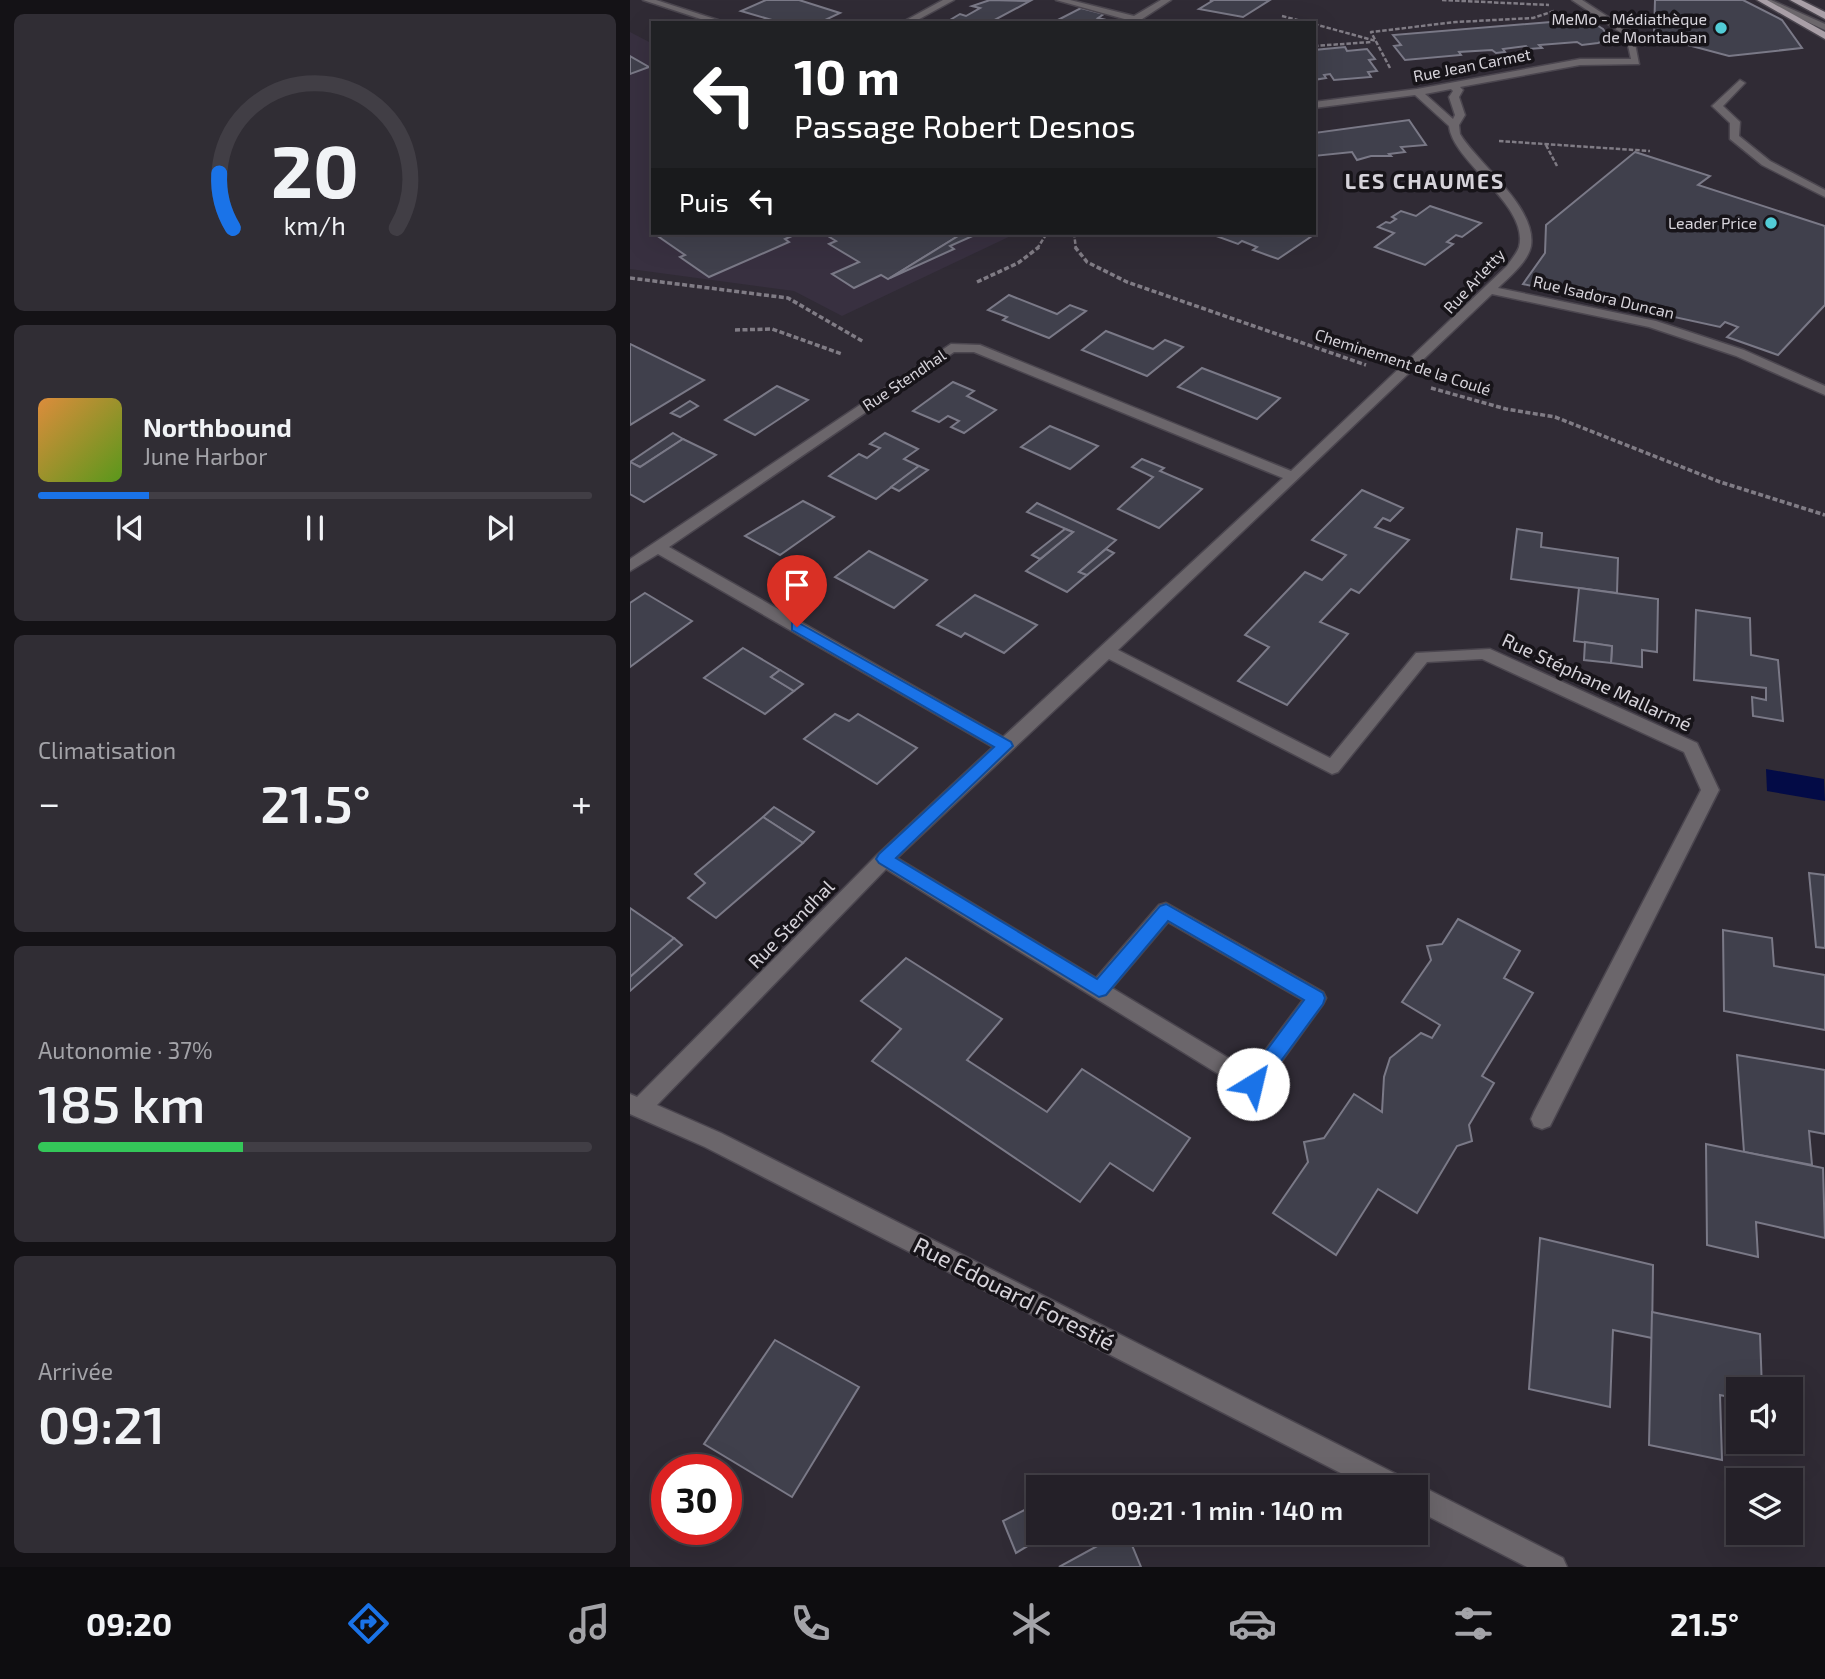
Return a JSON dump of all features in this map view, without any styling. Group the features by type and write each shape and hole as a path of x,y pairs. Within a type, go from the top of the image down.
{"main road":[{"path":"1763,0 1825,36"},
{"path":"1794,0 1825,16"}],"street":[{"path":"647,0 716,21"},
{"path":"909,21 950,0"},
{"path":"1060,0 1132,21 1167,0"},
{"path":"1763,0 1825,27"},
{"name":"Rue Jean Carmet","path":"1316,104 1418,92 1580,62 1636,62 1630,35 1574,3"},
{"path":"1740,83 1717,106 1735,122 1734,137 1766,163 1825,194"},
{"path":"1418,92 1454,125 1460,115 1454,97 1458,90 1452,85"},
{"name":"Rue Arletty","path":"1400,377 1512,268 1525,246 1521,219 1505,195 1462,146 1455,134 1454,125"},
{"name":"Rue Isadora Duncan","path":"1490,290 1651,324 1740,353 1824,389"},
{"name":"Rue Stendhal","path":"630,566 951,348 976,348 1293,477"},
{"name":"Rue Stendhal","path":"636,1106 884,859 1400,377"},
{"path":"658,547 1005,746"},
{"name":"Rue Stéphane Mallarmé","path":"1107,651 1332,767 1422,657 1484,653 1691,748 1710,790 1542,1119"},
{"path":"884,859 1253,1084 1316,998 1166,911 1099,989"},
{"name":"Rue Edouard Forestié","path":"636,1106 713,1140 1371,1475"},
{"path":"1428,1503 1553,1567"}],"path":[{"path":"1442,0 1574,3"},
{"path":"1371,32 1456,22 1533,18 1574,3"},
{"path":"1282,16 1301,21"},
{"path":"1316,25 1377,42 1316,46"},
{"path":"1494,141 1650,151"},
{"path":"1546,144 1557,166"},
{"path":"976,282 1037,250 1046,235"},
{"name":"Cheminement de la Coulé","path":"1074,235 1074,246 1087,262 1127,282 1400,377 1506,409 1555,417 1591,429 1720,482 1825,515"},
{"path":"630,278 788,298 864,342"},
{"path":"735,330 772,329 842,354"}],"shaded area":[{"path":"630,32 651,43 651,235 1013,235 842,316 794,291 630,269"},
{"path":"1766,769 1824,779 1825,801 1767,791"}],"building":[{"path":"766,0 799,0 840,13 823,21 775,21 741,11"},
{"path":"990,0 1030,1 993,21 948,21 980,8 972,6"},
{"path":"1210,0 1270,0 1243,17 1199,9 1212,1"},
{"name":"MeMo - Médiathèque de Montauban","path":"1655,0 1743,0 1782,20 1802,48 1729,56 1654,36"},
{"path":"1081,8 1104,14 1098,18 1106,20 1104,21 1056,21"},
{"path":"1587,19 1603,29 1607,35 1605,40 1582,45 1577,42 1539,45 1542,48 1529,49 1526,46 1503,49 1505,52 1459,52 1461,55 1405,60 1394,46 1401,45 1393,35"},
{"path":"1345,47 1347,51 1367,49 1375,59 1369,60 1377,71 1368,72 1371,77 1334,80 1330,74 1324,75 1326,78 1316,80 1316,50"},
{"path":"630,56 649,67 630,74"},
{"path":"1409,120 1426,145 1401,147 1405,152 1357,160 1352,152 1316,156 1316,133"},
{"path":"1635,152 1710,176 1698,185 1825,226 1825,305 1778,355 1727,337 1738,327 1725,322 1720,327 1523,284 1545,253 1546,225"},
{"path":"1430,206 1481,223 1462,237 1456,235 1447,242 1453,244 1425,265 1375,247 1394,233 1378,227 1396,219 1392,217 1401,211 1416,216"},
{"path":"794,235 785,239 789,242 709,277 680,257 685,255 659,237"},
{"path":"826,235 960,235 888,279 881,275 854,288 832,274 859,262 829,244 836,241"},
{"path":"960,235 975,235 950,246 954,249 890,278"},
{"path":"1216,236 1312,236 1278,259 1253,250 1257,247 1242,241 1238,244"},
{"path":"1009,295 1057,314 1070,305 1086,311 1049,338 1003,320 1007,317 988,310"},
{"path":"1106,331 1153,349 1165,340 1183,347 1147,376 1082,350"},
{"path":"630,344 704,380 630,425"},
{"path":"1202,368 1280,398 1257,419 1178,387"},
{"path":"953,382 974,391 967,396 996,410 964,433 951,427 959,421 948,416 939,422 913,411"},
{"path":"777,386 808,400 755,435 725,420"},
{"path":"690,401 698,406 680,417 671,413"},
{"path":"1050,426 1098,446 1070,469 1021,447"},
{"path":"673,433 683,439 640,467 630,462"},
{"path":"885,433 918,449 904,459 919,466 876,499 829,476 859,454 867,458 880,448 870,444"},
{"path":"683,439 716,455 644,502 630,494 630,462 640,467"},
{"path":"1142,459 1164,468 1160,471 1202,489 1159,528 1118,509 1153,477 1132,467"},
{"path":"919,466 928,470 899,491 891,487"},
{"path":"1362,490 1403,508 1390,521 1383,518 1375,527 1409,540 1359,593 1351,589 1320,622 1348,634 1287,705 1238,681 1269,647 1245,635 1305,572 1322,580 1346,555 1312,540"},
{"path":"803,501 834,517 780,555 745,536"},
{"path":"1037,503 1116,540 1079,572 1087,575 1067,592 1026,571 1073,532 1027,512"},
{"path":"1065,529 1073,532 1040,559 1032,555"},
{"path":"1517,529 1542,533 1541,547 1618,558 1617,593 1511,579"},
{"path":"1106,549 1114,553 1087,575 1079,572"},
{"path":"869,551 927,580 894,608 835,577"},
{"path":"1579,588 1658,599 1657,652 1642,650 1642,667 1611,663 1612,646 1574,641"},
{"path":"645,593 692,621 630,667 630,603"},
{"path":"975,595 1037,625 1004,653 965,633 961,637 937,625"},
{"path":"1696,610 1750,618 1751,655 1778,660 1783,721 1753,716 1752,697 1766,700 1766,688 1694,680"},
{"path":"1585,642 1612,646 1611,663 1584,660"},
{"path":"743,648 780,670 771,677 794,691 765,714 704,678"},
{"path":"780,670 803,684 794,691 771,677"},
{"path":"835,714 849,721 858,714 917,748 877,784 804,739"},
{"path":"774,807 814,832 803,843 763,817"},
{"path":"763,817 803,843 716,918 688,898 705,883 695,874"},
{"path":"1809,873 1825,875 1825,948 1816,947"},
{"path":"630,908 674,938 630,977"},
{"path":"1458,919 1520,951 1504,978 1533,993 1482,1076 1494,1083 1469,1125 1472,1141 1457,1146 1417,1213 1378,1189 1336,1255 1273,1213 1308,1162 1304,1142 1324,1138 1354,1094 1382,1112 1384,1077 1390,1058 1421,1033 1432,1038 1440,1025 1402,1002 1431,960 1427,946 1442,944"},
{"path":"1723,930 1772,938 1774,966 1825,975 1825,1030 1724,1011"},
{"path":"674,938 682,945 630,991 630,977"},
{"path":"906,958 1002,1019 967,1060 1047,1112 1082,1069 1190,1138 1153,1191 1110,1163 1080,1202 872,1061 901,1029 861,1001"},
{"path":"1737,1055 1825,1070 1825,1134 1809,1131 1812,1165 1744,1152"},
{"path":"1706,1144 1823,1168 1825,1238 1756,1222 1758,1257 1707,1245"},
{"path":"1540,1238 1653,1265 1652,1338 1613,1330 1610,1407 1529,1389"},
{"path":"1652,1312 1760,1334 1762,1377 1726,1377 1726,1396 1720,1395 1722,1460 1649,1445"},
{"path":"775,1340 859,1387 792,1497 742,1467 742,1454 721,1454 704,1444"},
{"path":"1026,1509 1026,1545 1029,1545 1016,1553 1003,1521"},
{"path":"1099,1545 1132,1545 1141,1567 1059,1567"}],"place":[{"name":"MeMo - Médiathèque de Montauban","path":"1721,28"},
{"name":"Leader Price","path":"1771,223"}],"district":[{"name":"LES CHAUMES","path":"1425,182"}],"route":[{"path":"797,627 1005,746 884,859 1099,989 1166,911 1316,998 1253,1084"}]}
